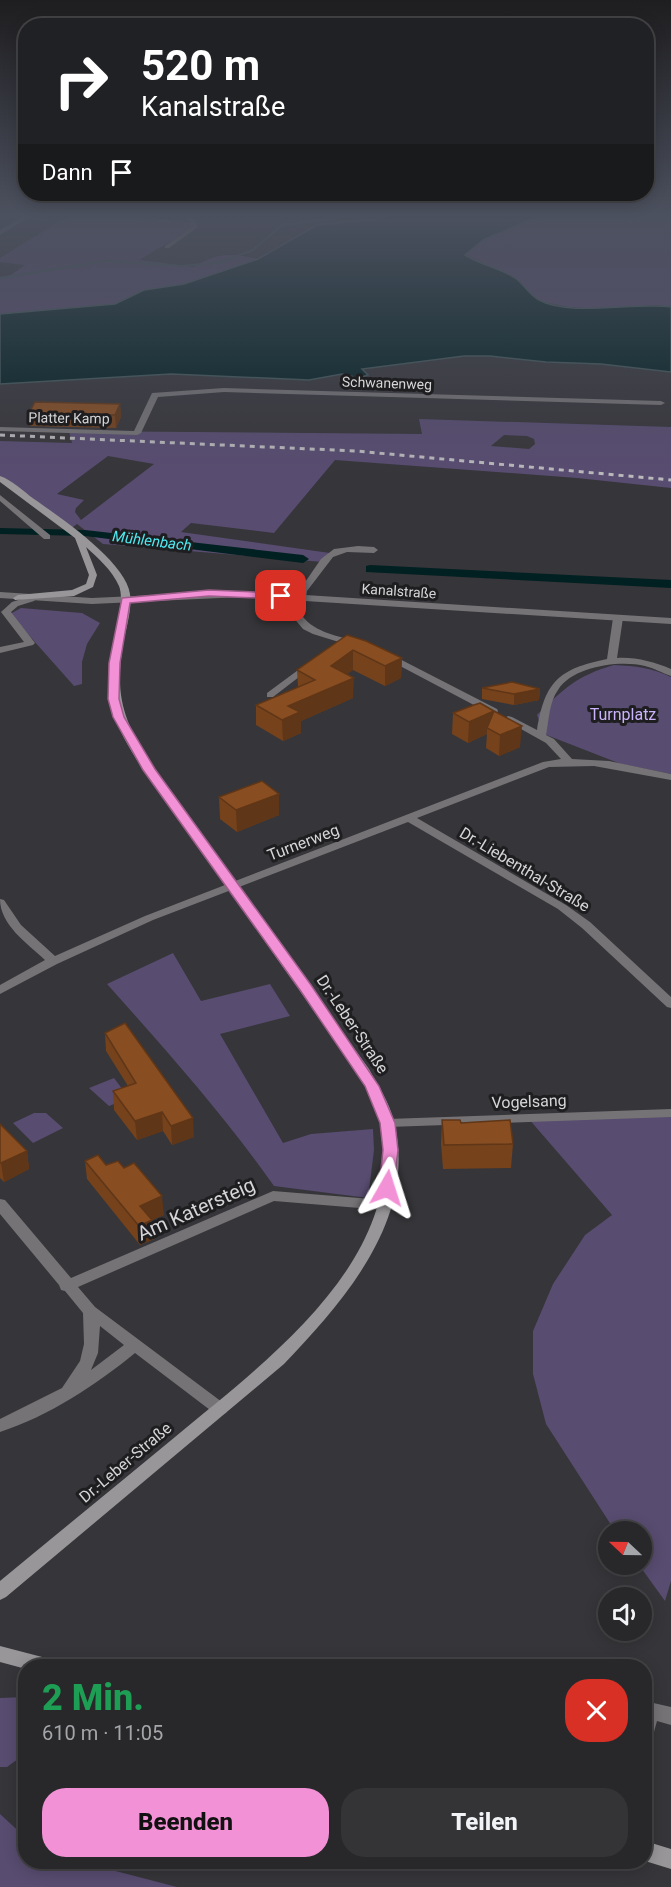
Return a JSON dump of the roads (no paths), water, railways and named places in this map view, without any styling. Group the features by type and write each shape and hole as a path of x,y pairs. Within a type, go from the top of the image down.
{"main road":[{"path":"0,478 78,538 120,579 125,600"},
{"path":"18,598 74,592 90,585 93,574 78,538"},
{"name":"Dr.-Leber-Straße","path":"0,1592 278,1360 340,1292 375,1232 384,1205 390,1167 388,1123 362,1069 149,770 118,717 114,699 114,674 125,600"},
{"path":"0,1654 19,1659"},
{"path":"652,1853 671,1859"}],"street":[{"name":"Schwanenweg","path":"136,433 155,395 224,390 661,404"},
{"name":"Platter Kamp","path":"0,429 136,433"},
{"path":"0,497 47,537"},
{"path":"374,550 345,548 330,553 301,597 298,617 306,627 370,648 550,741 568,760 594,762 671,777"},
{"name":"Kanalstraße","path":"125,600 209,593 671,621"},
{"path":"0,595 31,599 125,600"},
{"path":"0,650 30,643 6,612 15,604 31,599"},
{"path":"612,659 618,618"},
{"path":"332,647 341,640"},
{"path":"541,737 552,690 567,677 590,665 612,659 656,665 671,672"},
{"path":"270,695 315,661"},
{"name":"Turnerweg","path":"0,990 53,961 149,918 547,764 568,760"},
{"name":"Dr.-Liebenthal-Straße","path":"409,818 570,913 671,1004"},
{"path":"0,902 16,927 53,961"},
{"name":"Vogelsang","path":"388,1123 671,1113"},
{"name":"Am Katersteig","path":"66,1286 273,1196 384,1205"},
{"path":"0,1204 66,1286 90,1311 220,1409"},
{"path":"62,1396 79,1377 93,1348 94,1337 90,1311"},
{"path":"0,1426 91,1379 134,1346"},
{"path":"652,1711 671,1716"}],"water":[{"path":"121,301 542,301 568,308 671,307 671,372 601,364 464,356 362,369 368,375 359,378 342,374 309,380 171,374 0,384 0,314 115,304"}],"waterway":[{"name":"Mühlenbach","path":"0,531 85,533 303,559"},
{"name":"Mühlenbach","path":"370,569 671,584"}],"railway":[{"path":"0,435 356,451 671,480"}],"park label":[{"name":"Turnplatz","path":"623,714"}]}
